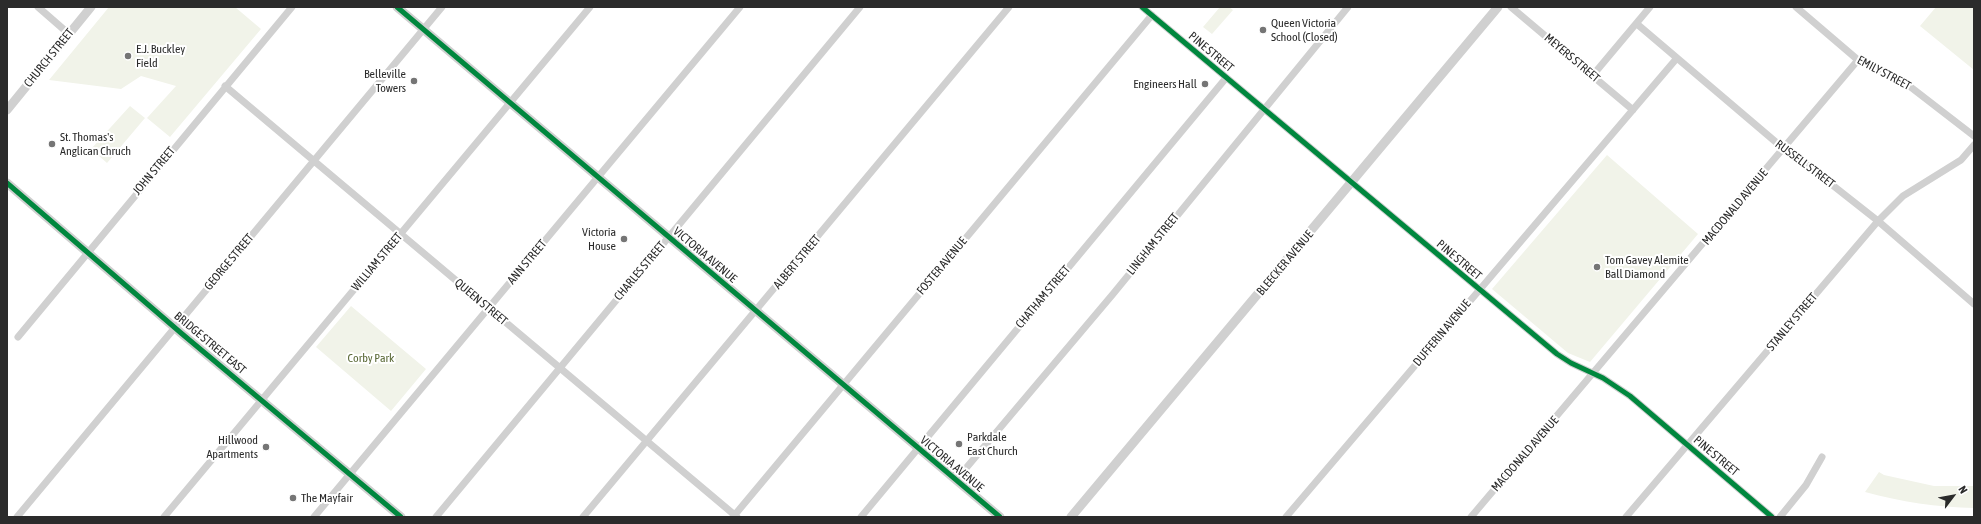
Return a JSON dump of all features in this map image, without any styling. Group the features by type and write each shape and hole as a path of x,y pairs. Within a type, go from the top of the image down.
{"street":[{"path":"38,7 69,34"},
{"name":"CHURCH STREET","path":"7,110 91,7"},
{"name":"JOHN STREET","path":"18,337 87,252 292,7"},
{"name":"VICTORIA AVENUE","path":"397,7 1000,517"},
{"name":"GEORGE STREET","path":"17,517 442,7"},
{"name":"WILLIAM STREET","path":"164,517 590,7"},
{"name":"ANN STREET","path":"314,517 740,7"},
{"name":"CHARLES STREET","path":"436,517 860,7"},
{"name":"ALBERT STREET","path":"583,517 1009,7"},
{"name":"PINE STREET","path":"1142,7 1557,354 1594,373 1630,396 1772,517"},
{"name":"LINGHAM STREET","path":"956,480 1113,294 1348,7"},
{"name":"BLEECKER AVENUE","path":"1071,517 1498,7"},
{"name":"MEYERS STREET","path":"1510,7 1633,110"},
{"path":"1593,75 1650,7"},
{"name":"EMILY STREET","path":"1796,7 1858,60 1908,84 1974,136"},
{"name":"FOSTER AVENUE","path":"735,516 1152,15"},
{"name":"RUSSELL STREET","path":"1637,24 1784,149 1793,154 1878,221 1974,304"},
{"name":"DUFFERIN AVENUE","path":"1286,517 1677,58"},
{"name":"MACDONALD AVENUE","path":"1471,517 1858,60"},
{"name":"CHATHAM STREET","path":"860,517 1226,78"},
{"name":"QUEEN STREET","path":"225,86 647,440 735,516"},
{"name":"STANLEY STREET","path":"1626,517 1878,221 1903,196 1961,160 1974,145"},
{"name":"BRIDGE STREET EAST","path":"7,183 175,327 401,517"},
{"path":"1780,517 1806,485 1822,457"}],"green space":[{"path":"109,7 235,7 261,29 170,137 147,118 176,86 141,76 121,89 49,80"},
{"path":"1220,7 1229,7 1233,10 1212,34 1203,27"},
{"path":"1936,7 1974,7 1974,70 1920,26"},
{"path":"130,106 145,118 107,163 91,149"},
{"path":"1607,155 1698,234 1590,362 1568,353 1492,289"},
{"name":"Corby Park","path":"351,306 426,369 391,411 316,347"},
{"path":"1879,472 1884,475 1934,486 1974,486 1974,508 1919,503 1892,499 1865,492"}],"cycle path":[{"path":"397,7 1000,517"},
{"path":"1142,7 1557,354 1571,363 1603,378 1630,396 1772,517"},
{"path":"7,183 181,333 401,517"}],"place":[{"name":"Queen Victoria School (Closed)","path":"1263,30"},
{"name":"E.J. Buckley Field","path":"128,56"},
{"name":"Belleville Towers","path":"414,81"},
{"name":"Engineers Hall","path":"1205,84"},
{"name":"St. Thomas's Anglican Chruch","path":"52,144"},
{"name":"Victoria House","path":"624,239"},
{"name":"Tom Gavey Alemite Ball Diamond","path":"1597,267"},
{"name":"Parkdale East Church","path":"959,444"},
{"name":"Hillwood Apartments","path":"266,447"},
{"name":"The Mayfair","path":"293,498"}]}
